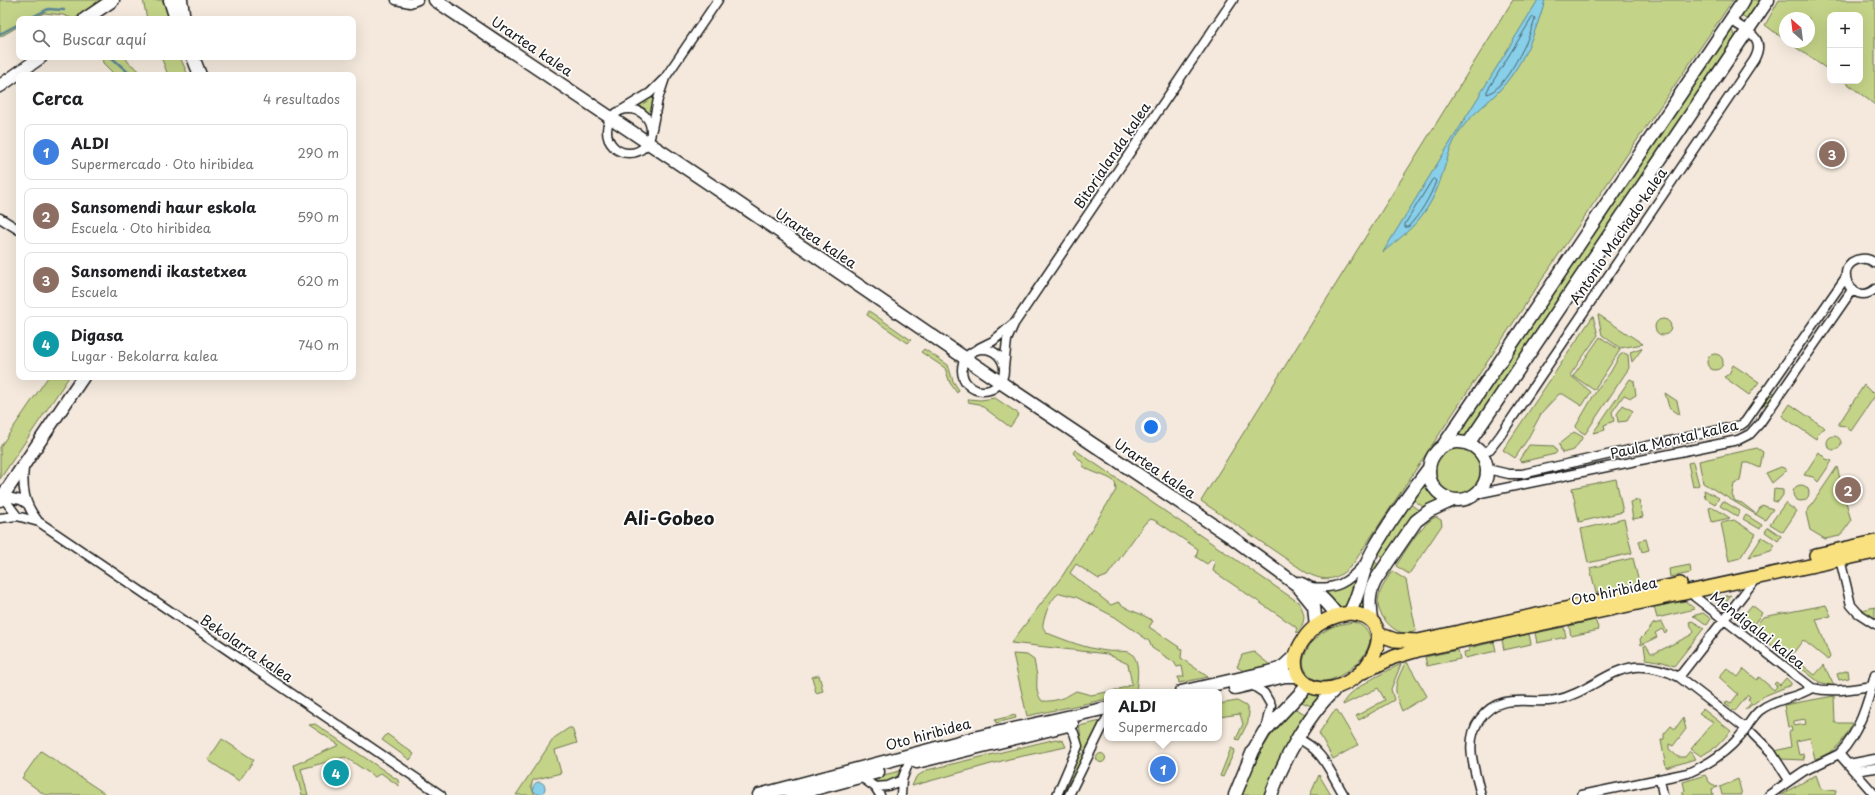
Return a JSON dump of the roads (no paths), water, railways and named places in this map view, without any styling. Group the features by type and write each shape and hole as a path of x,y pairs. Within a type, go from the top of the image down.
{"main road":[{"name":"Oto hiribidea","path":"1362,672 1394,658 1418,650 1840,559 1874,550"},
{"name":"Oto hiribidea","path":"1378,634 1396,640 1418,641 1874,550"},
{"path":"1343,614 1364,616 1371,621 1378,634 1379,640 1376,653 1362,672 1339,686 1322,689 1303,680 1296,668 1296,655 1307,636 1316,627 1343,614"}],"street":[{"path":"89,16 113,0"},
{"path":"170,0 175,16"},
{"path":"181,0 184,16"},
{"path":"396,0 404,3 418,0"},
{"name":"Urartea kalea","path":"435,0 936,337 965,359 1230,536 1292,580 1310,599 1314,606 1316,627"},
{"path":"665,78 658,99 648,143 635,152 622,152 616,149 611,144 607,132 611,118 650,93 665,78 718,0"},
{"name":"Bitorialanda kalea","path":"1004,366 1007,340 1014,324 1232,0"},
{"name":"Antonio Machado kalea","path":"1443,446 1744,0"},
{"name":"Antonio Machado kalea","path":"1468,444 1768,0"},
{"name":"Antonio Machado kalea","path":"1481,453 1490,449 1500,436 1758,54 1759,43 1757,39 1730,20"},
{"path":"20,72 37,60"},
{"path":"194,60 199,72"},
{"path":"0,86 16,75"},
{"path":"622,110 637,110 644,114 652,129"},
{"path":"0,218 16,228"},
{"name":"Paula Montal kalea","path":"1488,469 1509,474 1522,474 1741,425 1745,422 1846,277 1848,267 1858,259 1865,259 1875,263"},
{"path":"1846,277 1852,290 1859,293 1865,293 1875,289"},
{"name":"Paula Montal kalea","path":"1476,494 1738,440 1750,434 1760,423 1852,290"},
{"name":"Bitorialanda kalea","path":"975,350 993,341 1014,324"},
{"path":"984,349 993,351 1000,358 1004,366 1003,375 1000,382 994,387 986,390 978,390 971,387 965,381 962,374 962,366 965,359 975,350 984,349"},
{"path":"1,498 81,380"},
{"path":"1309,587 1328,587 1342,584 1358,572 1429,468 1433,456 1443,446 1459,442 1468,444 1481,453 1488,469 1485,483 1476,494 1465,500 1453,500 1444,497 1437,492 1432,485 1429,468"},
{"name":"Bekolarra kalea","path":"24,463 22,480 23,494 27,504 39,522"},
{"path":"1,498 21,500 27,504"},
{"path":"1,498 17,516"},
{"path":"1371,621 1369,599 1372,585 1416,521 1429,511 1453,500"},
{"name":"Bekolarra kalea","path":"0,518 17,516 39,522 441,795"},
{"path":"1343,614 1359,593 1369,558"},
{"path":"1840,559 1851,605 1858,613 1875,624"},
{"path":"1679,677 1758,576"},
{"name":"Urartea kalea","path":"1292,580 1309,587 1343,614"},
{"name":"Mendigalai kalea","path":"1689,591 1812,688"},
{"path":"1194,689 1277,670 1296,655"},
{"path":"1481,795 1470,742 1479,719 1491,708 1511,700 1546,701 1565,698 1584,691 1616,672 1629,668 1656,668 1679,677 1745,728"},
{"path":"1769,795 1789,780 1839,754 1856,730 1875,675"},
{"path":"1222,691 1285,676 1303,680 1264,732 1253,752 1235,795"},
{"path":"1252,685 1264,693 1271,705 1264,732"},
{"path":"1271,795 1298,739 1314,713 1339,686"},
{"path":"1582,795 1688,773 1715,760 1727,750 1758,712 1776,701 1806,692 1812,688 1824,691 1839,691 1872,686"},
{"name":"Oto hiribidea","path":"759,795 978,737 1104,709"},
{"name":"Oto hiribidea","path":"792,795 908,764 1104,718"},
{"path":"1069,795 1104,723"},
{"path":"1057,795 1078,746 1074,733 1068,725"},
{"path":"1753,734 1770,752 1789,780"},
{"path":"1298,739 1321,755 1344,795"},
{"path":"1839,754 1875,795"},
{"path":"1849,764 1875,759"},
{"path":"901,795 902,780 908,764"},
{"path":"1855,771 1875,768"},
{"path":"861,777 875,787 880,795"},
{"path":"1660,779 1663,795"},
{"path":"875,787 888,786 902,780"}],"water":[{"path":"1538,0 1545,0 1537,26 1521,61 1506,83 1472,116 1459,132 1452,145 1437,189 1421,217 1400,238 1383,252"},
{"path":"539,782 543,784 545,788 543,792 539,794 535,792 533,788 535,784"}],"waterway":[{"path":"34,16 48,9 64,10"},
{"path":"0,34 16,26"},
{"path":"114,60 128,72"}],"place":[{"name":"Sansomendi ikastetxea","path":"1832,154"},
{"name":"Sansomendi haur eskola","path":"1848,490"},
{"name":"ALDI","path":"1163,769"},
{"name":"Digasa","path":"336,773"}],"district":[{"name":"Ali-Gobeo","path":"669,517"}]}
